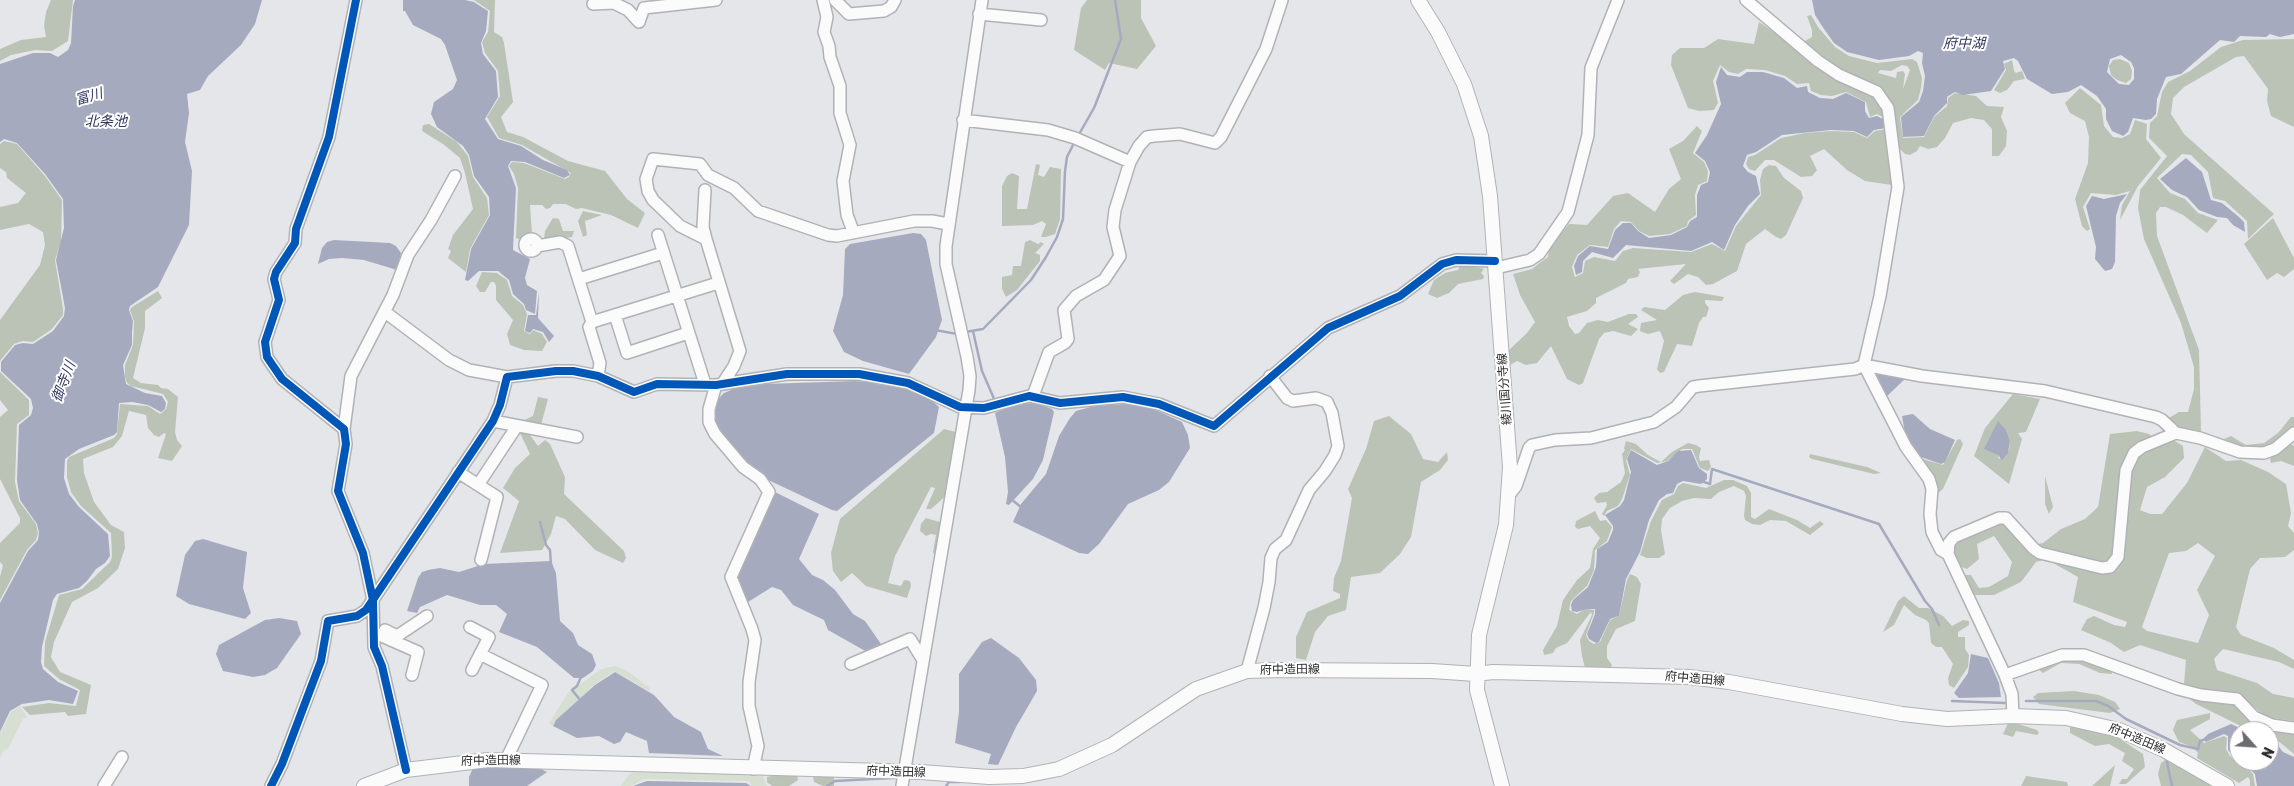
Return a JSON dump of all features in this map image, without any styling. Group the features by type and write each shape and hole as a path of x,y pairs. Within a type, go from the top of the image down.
{"main road":[{"name":"綾川国分寺線","path":"1418,0 1453,60 1475,113 1487,167 1510,460 1506,525 1479,635 1476,674 1478,702 1502,786"},
{"name":"府中造田線","path":"364,786 406,770 459,762 506,760 753,769 904,772 989,777 1023,776 1060,769 1112,745 1196,689 1247,671 1432,670 1476,674 1502,672 1689,677 1738,683 1902,714 1948,719 2013,716 2066,718 2120,730 2164,750 2227,786"}],"street":[{"path":"344,429 278,374 267,357 265,342 279,300 274,279 276,272 295,243 296,229 329,137 356,0"},
{"path":"593,4 614,3 628,10 639,22 644,8 716,0"},
{"path":"823,0 827,17 824,32 840,86 840,113 850,145 843,181 847,215 853,231"},
{"path":"835,0 849,14 884,11 891,7 895,0"},
{"path":"902,786 970,376 946,264 948,224 982,0"},
{"path":"1033,396 1048,352 1065,343 1068,339 1064,310 1076,296 1104,280 1120,256 1112,227 1115,210 1130,162 1139,146 1147,138 1154,136 1180,134 1215,143 1222,137 1266,50 1282,0"},
{"path":"385,312 449,360 469,370 507,377 556,371 598,376 634,392 657,384 714,384 788,374 859,374 901,381 966,407 984,408 1033,396 1060,403 1123,397 1144,400 1214,426 1328,328 1400,296 1442,264 1456,260 1496,264 1530,260 1539,254 1568,212 1588,135 1590,68 1618,0"},
{"path":"1746,0 1818,61 1839,75 1877,92 1888,108 1898,188 1880,296 1864,366 1906,447 1929,479 1932,489 1930,514 1932,532 1941,550 1948,554"},
{"path":"979,14 1041,20"},
{"path":"963,120 1048,130 1076,139 1130,162"},
{"path":"706,239 680,226 653,200 648,191 646,179 653,159 700,164 708,175 734,188 747,202 767,215 828,235 837,236 853,231 914,221 932,221 948,224"},
{"path":"406,770 382,666 374,647 373,600 363,553 338,491 346,444 344,429 351,376 385,312 408,255 431,220 455,176"},
{"path":"705,190 703,227 718,283 740,351 734,366 714,384 709,409 709,422 715,434 743,467 760,479 769,492 731,577 755,640 749,682 749,706 758,746 753,769"},
{"path":"658,235 688,333 714,384"},
{"path":"537,246 560,242 568,246 592,322"},
{"path":"579,279 663,253"},
{"path":"598,376 600,363 589,327 592,322 718,283"},
{"path":"615,315 627,353 688,333"},
{"path":"1509,495 1516,486 1529,448 1532,445 1555,440 1590,438 1654,422 1676,407 1693,387 1855,369 1864,366 1922,376 2045,391 2156,417 2176,433 2200,438 2240,452 2264,454 2275,449 2294,433"},
{"path":"1247,671 1264,608 1269,582 1270,558 1286,540 1309,490 1330,463 1338,446 1332,413 1327,402 1316,398 1293,401 1287,398 1270,376"},
{"path":"271,786 282,764 316,676 324,649 328,621 357,616 366,610 493,421 500,405 507,377"},
{"path":"493,421 577,438"},
{"path":"478,485 517,426"},
{"path":"2013,716 2012,694 2005,675 1948,554 1949,543 1954,537 1998,518 2006,518 2034,549 2040,553 2102,568 2110,567 2118,557 2125,480 2130,461 2142,447 2176,433"},
{"path":"458,472 497,497 481,560"},
{"path":"375,629 397,636 427,616"},
{"path":"470,627 489,637 472,670"},
{"path":"375,629 418,652 412,675"},
{"path":"851,664 910,639 924,660"},
{"path":"480,654 542,685 506,760"},
{"path":"2005,675 2062,655 2084,655 2178,689 2200,695 2236,699 2254,717 2272,724 2294,728"},
{"path":"104,786 122,757"}],"shaded area":[{"path":"51,0 73,0 68,41 52,51 35,50 11,55 0,61 0,49 21,40 46,37 44,26 46,12"},
{"path":"474,0 495,0 494,32 502,37 504,43 513,102 501,117 507,132 523,137 568,161 605,171 627,199 645,213 638,228 611,215 582,208 576,209 566,204 553,204 550,208 546,209 542,205 530,205 532,233 521,240 516,238 518,188 514,174 509,166 512,162 524,163 565,179 571,173 522,145 499,138 487,117 500,96 498,71 485,53 482,42 488,32 490,11"},
{"path":"1087,0 1141,0 1141,18 1156,46 1137,69 1109,63 1105,70 1074,50 1081,8"},
{"path":"1811,15 1818,27 1835,47 1849,56 1877,63 1912,59 1917,62 1922,78 1921,88 1918,100 1900,117 1903,138 1924,137 1934,117 1947,106 1948,98 1955,93 1976,96 1987,106 2004,107 2001,117 2007,131 2006,146 1999,156 1992,156 1992,129 1984,120 1971,118 1953,123 1945,138 1937,147 1928,149 1920,146 1917,151 1910,155 1905,154 1897,146 1889,150 1892,185 1865,181 1847,170 1824,149 1810,156 1817,170 1812,176 1801,177 1774,160 1765,160 1755,171 1749,169 1746,164 1748,157 1755,155 1781,138 1805,133 1831,131 1854,132 1867,138 1875,131 1887,129 1888,120 1877,114 1870,117 1866,102 1846,92 1832,96 1821,95 1811,91 1809,83 1797,84 1785,76 1765,70 1746,69 1738,74 1729,72 1720,65 1713,81 1718,103 1714,110 1699,111 1688,108 1671,65 1672,55 1680,48 1704,48 1718,39 1754,44 1759,22 1775,33 1803,42 1812,37 1812,30 1807,16","holes":["1902,65 1907,66 1910,70 1903,89 1905,74 1903,71 1897,72 1896,78 1878,73 1880,70 1891,71"]},
{"path":"2294,39 2294,127 2271,116 2267,101 2268,89 2244,56 2236,57 2184,87 2173,98 2171,114 2184,134 2274,214 2248,239 2247,221 2225,201 2213,198 2208,172 2191,155 2182,154 2157,178 2170,193 2185,199 2198,213 2218,220 2207,233 2183,215 2166,207 2160,207 2156,213 2157,236 2199,350 2201,432 2195,434 2181,430 2167,419 2179,412 2188,412 2194,389 2194,367 2181,323 2144,239 2138,208 2140,190 2167,156 2149,138 2150,123 2157,116 2162,92 2168,82 2190,71 2221,47 2243,40"},
{"path":"2120,59 2129,63 2132,71 2131,79 2126,83 2117,80 2111,75 2109,66 2113,60"},
{"path":"2012,60 2014,71 2016,73 2022,71 2025,79 2014,81 2007,90 2000,93 1994,90 2006,70 2004,64"},
{"path":"2080,88 2101,105 2104,126 2113,137 2122,138 2130,134 2135,120 2147,124 2146,139 2161,158 2138,186 2120,220 2122,205 2130,191 2116,195 2091,193 2083,207 2090,229 2087,231 2082,226 2075,199 2088,163 2089,137 2085,121 2070,113 2065,103"},
{"path":"429,124 457,142 468,156 473,177 487,198 489,215 470,249 466,272 448,258 451,251 448,249 453,235 473,209 465,173 460,158 443,144 422,131 423,125"},
{"path":"1697,126 1702,131 1693,153 1704,162 1708,171 1707,181 1698,185 1695,195 1696,215 1688,221 1687,226 1670,234 1649,236 1639,231 1631,222 1621,221 1614,229 1608,247 1590,245 1577,255 1572,267 1575,277 1583,273 1585,261 1594,257 1615,261 1623,251 1633,248 1691,252 1712,244 1725,251 1736,226 1761,195 1760,180 1763,169 1769,165 1776,166 1784,178 1801,191 1803,198 1786,235 1781,239 1765,229 1746,244 1737,271 1713,284 1706,285 1698,277 1688,274 1674,284 1670,281 1686,264 1638,269 1640,272 1638,277 1628,279 1626,283 1596,298 1596,303 1587,311 1567,317 1569,326 1575,334 1579,333 1587,323 1598,320 1608,322 1629,314 1636,314 1638,317 1628,324 1638,329 1631,336 1613,331 1604,333 1599,339 1583,383 1579,385 1567,379 1551,346 1537,363 1526,365 1517,361 1510,365 1508,351 1527,333 1535,322 1520,295 1513,274 1532,269 1548,257 1549,248 1569,224 1587,225 1613,196 1628,193 1655,212 1669,189 1681,179 1669,149 1683,141"},
{"path":"4,141 17,144 45,176 62,200 61,242 55,260 63,315 52,329 33,342 23,341 14,344 0,361 0,320 40,265 45,245 43,232 29,224 0,230 0,207 18,203 26,193 7,178 6,172 0,168 0,144"},
{"path":"1036,164 1040,165 1038,175 1044,177 1050,167 1061,169 1060,219 1055,234 1046,237 1041,237 1046,224 1042,221 1033,225 1002,226 1002,186 1007,176 1012,173 1019,176 1017,209 1027,209"},
{"path":"583,211 602,215 585,221 587,235 583,237 578,221"},
{"path":"553,218 559,219 563,231 574,231 572,237 547,241 544,239 545,231"},
{"path":"2273,218 2294,258 2294,269 2284,277 2277,273 2267,280 2244,244"},
{"path":"1030,240 1038,244 1041,242 1044,244 1035,253 1040,255 1040,261 1017,290 1006,297 1002,289 1002,277 1012,275 1013,266 1021,266 1025,242"},
{"path":"1461,264 1484,269 1481,273 1484,276 1483,279 1458,284 1449,293 1437,298 1428,294 1434,280 1445,273 1458,270"},
{"path":"482,272 497,273 507,280 512,296 523,305 527,314 524,331 530,334 533,330 542,334 547,342 542,351 524,350 510,345 507,334 513,320 496,300 496,286 494,282 491,282 485,292 480,292 476,286"},
{"path":"158,291 162,298 145,311 145,328 133,378 141,383 158,385 161,388 168,389 178,397 175,432 177,440 182,446 172,461 158,458 166,434 164,433 159,437 154,435 148,428 146,415 129,411 122,436 113,447 83,459 84,473 94,502 111,525 124,532 125,548 118,569 98,588 72,602 54,642 51,657 60,672 91,685 86,714 68,716 65,712 30,715 22,707 49,703 76,706 80,690 59,679 44,666 45,642 59,595 82,589 110,562 112,557 111,533 81,506 71,492 67,477 67,461 69,457 114,438 117,434 120,404 148,406 160,414 166,409 168,402 163,394 131,386 127,383 125,377 125,365 133,345 134,321 130,310"},
{"path":"1695,292 1724,297 1722,301 1705,300 1709,308 1706,317 1703,317 1699,323 1692,346 1677,344 1664,372 1660,373 1657,369 1664,341 1660,331 1648,334 1640,331 1641,323 1657,320 1641,310 1644,307 1665,310 1683,295"},
{"path":"0,372 29,400 29,415 17,424 15,482 19,501 36,524 38,533 36,540 27,550 0,600 0,577 3,565 0,562 0,543 20,523 20,518 0,479 0,417 8,410 0,400"},
{"path":"2013,394 2040,399 2026,432 2018,433 2022,439 2009,484 1974,456 1985,428","holes":["2006,430 2010,440 2009,450 1999,459 1998,455"]},
{"path":"538,397 548,399 541,425 527,431 538,446 545,440 550,444 565,477 564,494 624,551 626,558 623,563 595,550 565,519 556,516 551,534 542,550 500,553 519,501 503,488 515,468 530,454 520,433 522,421 533,416"},
{"path":"1389,416 1411,434 1423,459 1438,462 1447,452 1448,460 1440,470 1421,482 1411,537 1400,554 1380,573 1351,577 1346,610 1328,616 1315,632 1306,660 1296,658 1296,637 1307,612 1340,598 1340,594 1333,591 1334,578 1341,561 1352,498 1348,489 1366,449 1374,421"},
{"path":"2291,417 2294,417 2294,430 2289,443 2294,446 2294,466 2281,461 2271,463 2270,459 2275,452 2249,450 2227,444 2224,439 2231,436 2246,445 2264,443 2278,433"},
{"path":"944,429 956,432 947,495 931,509 926,509 935,488 931,487 895,556 888,583 901,586 904,580 910,581 911,586 907,598 866,586 852,573 841,582 833,571 831,553 840,519"},
{"path":"2137,431 2149,434 2161,444 2173,440 2183,446 2184,458 2165,477 2147,487 2140,510 2150,514 2162,514 2187,483 2205,447 2226,461 2241,460 2268,472 2286,484 2291,513 2288,526 2294,533 2294,550 2285,557 2260,558 2250,569 2236,627 2241,635 2274,648 2294,660 2294,669 2279,662 2223,649 2214,659 2217,670 2257,683 2273,694 2294,698 2294,721 2273,718 2263,714 2235,693 2209,692 2184,684 2186,660 2140,645 2124,652 2111,643 2081,630 2087,619 2094,616 2114,625 2125,627 2127,622 2073,602 2078,577 2046,559 2036,562 2021,582 1994,595 1973,595 1964,583 1964,575 1971,575 1979,588 1989,587 2008,576 2012,562 1994,536 1977,544 1979,559 1967,569 1959,566 1953,551 1957,540 2000,522 2007,523 2028,546 2043,543 2061,529 2085,519 2098,507 2110,434","holes":["2198,543 2215,556 2197,590 2209,615 2198,643 2147,631 2142,627 2169,553 2186,551"]},
{"path":"1960,439 1963,444 1943,489 1936,495 1916,457 1943,465 1957,440"},
{"path":"1626,441 1636,444 1648,455 1661,462 1672,452 1688,443 1696,445 1701,448 1700,461 1709,460 1711,467 1708,471 1700,468 1692,449 1682,449 1667,461 1657,463 1631,449 1626,460 1630,475 1622,499 1618,506 1607,511 1604,516 1602,514 1607,505 1606,502 1597,503 1594,498 1599,493 1607,492 1621,482 1625,473 1622,454 1625,450"},
{"path":"1810,454 1867,467 1881,473 1874,474 1812,459 1809,457"},
{"path":"2045,476 2053,507 2049,514 2045,504"},
{"path":"1724,480 1733,480 1747,486 1751,493 1751,517 1755,519 1769,509 1797,520 1810,528 1820,521 1824,524 1810,535 1786,521 1770,520 1760,525 1752,524 1745,520 1744,516 1746,496 1744,491 1734,486 1719,492 1711,499 1694,498 1682,501 1670,508 1662,519 1661,530 1665,554 1659,558 1647,558 1640,555 1651,521 1662,500 1674,494 1678,486 1683,483 1706,488"},
{"path":"1595,511 1600,521 1606,520 1612,527 1607,541 1595,550 1594,570 1587,586 1571,601 1569,610 1577,614 1583,610 1594,610 1586,635 1589,641 1594,644 1600,642 1610,620 1619,616 1630,574 1637,577 1641,584 1635,621 1616,629 1607,646 1607,658 1612,665 1608,672 1586,672 1580,640 1592,615 1591,612 1567,643 1556,648 1553,653 1544,655 1543,650 1557,626 1563,600 1577,580 1590,568 1593,549 1600,538 1590,526 1578,529 1575,527 1576,521"},
{"path":"926,518 943,523 937,560 933,552 936,535 926,536 920,531 921,524"},
{"path":"1904,596 1919,608 1928,608 1943,616 1952,626 1963,620 1969,621 1969,625 1958,632 1958,637 1965,637 1965,649 1969,655 1968,667 1954,688 1949,685 1948,678 1953,664 1942,647 1936,647 1931,643 1929,623 1926,620 1915,615 1904,605 1894,625 1883,632 1898,601"},
{"path":"2065,658 2084,660 2112,670 2112,674 2100,673 2079,664 2061,663 2043,673 2038,669"},
{"path":"615,666 626,670 650,688 649,691 614,671 595,684 552,726 549,723 568,693 601,669"},
{"path":"2074,691 2099,695 2115,702 2120,709 2110,713 2039,704 2033,697 2038,693"},
{"path":"2186,696 2236,703 2272,721 2231,721 2196,704"},
{"path":"20,706 27,717 23,719 8,749 4,750 0,758 0,734 11,712"},
{"path":"2210,713 2210,719 2190,730 2204,743 2224,736 2227,738 2226,749 2229,754 2229,771 2250,771 2253,774 2255,786 2250,786 2248,777 2239,783 2197,758 2198,753 2193,747 2179,742 2173,730 2177,720"},
{"path":"2009,721 2037,730 2039,733 2037,735 2016,731 2013,737 2003,734"},
{"path":"2279,724 2294,732 2294,754 2279,742"},
{"path":"2078,725 2114,735 2143,754 2145,767 2126,784 2119,784 2122,779 2127,779 2134,769 2122,761 2125,753 2109,744 2095,746 2070,733 2070,727"},
{"path":"2166,759 2214,786 2161,786 2158,774 2161,763"},
{"path":"2115,765 2110,786 2092,786"},
{"path":"637,770 762,774 767,786 752,786 749,781 644,779 631,786 621,786 629,774"},
{"path":"780,774 797,775 798,780 789,786 772,786 767,782 767,777"},
{"path":"813,775 834,776 834,786 823,786 814,782"},
{"path":"2026,776 2067,782 2068,786 2021,786"}],"water":[{"name":"北条池","path":"75,0 262,0 255,24 241,45 208,76 200,90 187,94 189,113 185,142 192,171 189,225 158,287 130,306 129,310 133,321 132,345 123,365 126,384 145,393 162,396 166,403 165,409 161,412 148,405 132,402 119,403 117,432 114,435 79,449 65,459 64,478 69,494 79,507 108,534 110,556 79,588 57,594 53,600 42,647 41,662 43,669 58,682 78,691 73,704 49,700 22,704 10,711 0,732 0,603 28,551 38,540 39,532 37,524 20,500 17,480 19,425 31,415 33,408 31,399 1,371 1,362 15,345 23,343 33,344 53,331 64,316 65,308 56,260 64,228 63,199 45,174 17,143 4,139 0,142 0,64 33,53 50,53 58,57 68,50 71,43"},
{"path":"403,0 465,0 474,2 488,11 486,31 481,43 483,54 496,71 498,97 485,119 498,139 521,146 543,160 567,170 570,175 564,178 525,162 511,161 508,166 516,188 513,250 530,259 525,278 527,285 537,291 535,314 526,310 524,304 513,294 509,280 498,271 479,271 468,281 465,280 471,249 490,215 489,197 474,176 469,155 463,146 437,127 431,114 434,102 453,89 457,80 445,45 441,39 413,25 405,11 403,11"},
{"name":"府中湖","path":"1812,0 2294,0 2294,34 2280,37 2270,34 2266,37 2240,36 2234,42 2220,40 2181,74 2166,77 2157,99 2156,114 2151,119 2146,120 2133,118 2128,132 2123,136 2112,131 2106,119 2106,109 2097,96 2081,85 2068,92 2052,94 2027,79 2018,61 2014,58 2003,61 2005,69 1991,91 1963,95 1955,92 1947,97 1947,103 1934,116 1924,136 1903,137 1901,117 1919,102 1923,91 1925,76 1922,63 1923,53 1918,51 1909,56 1879,60 1847,52 1834,43 1815,15","holes":["2121,55 2131,62 2134,68 2134,79 2129,85 2119,84 2107,72 2110,59"]},
{"path":"1721,67 1727,75 1740,77 1747,72 1763,72 1784,78 1797,88 1807,86 1808,92 1820,98 1833,99 1846,93 1865,102 1865,111 1869,118 1877,116 1887,121 1886,128 1874,130 1867,137 1854,131 1831,130 1782,135 1756,152 1747,155 1743,166 1748,172 1756,176 1760,194 1748,206 1735,225 1724,250 1712,242 1691,251 1626,245 1613,258 1592,252 1583,261 1582,272 1576,275 1574,266 1578,256 1590,246 1608,249 1615,230 1623,223 1631,223 1638,231 1649,238 1671,235 1687,227 1690,221 1697,217 1697,195 1701,185 1708,182 1710,172 1705,161 1695,153 1707,135 1721,104 1716,82"},
{"path":"2186,158 2202,172 2211,200 2222,203 2239,217 2244,222 2245,232 2233,225 2227,218 2217,217 2199,210 2187,197 2172,190 2160,179"},
{"path":"2127,194 2120,203 2116,216 2115,262 2112,269 2105,271 2095,259 2096,247 2086,206 2092,196 2104,199"},
{"path":"913,233 921,234 926,240 942,320 936,337 909,374 863,361 844,352 833,331 843,295 845,249 850,244"},
{"path":"334,240 390,243 396,246 401,253 397,270 364,260 342,258 329,259 318,264 322,248 327,242"},
{"path":"539,292 538,318 554,336 549,342 543,332 533,329 530,333 525,331 528,315 536,315"},
{"path":"1876,370 1907,377 1885,398 1872,373"},
{"path":"855,381 890,384 930,399 939,407 934,433 837,511 764,478 748,466 716,429 714,410 718,399 724,393 736,388 765,384"},
{"path":"1035,403 1052,409 1054,412 1043,460 1033,479 1009,505 1006,504 1008,492 1005,457 995,413 1017,404"},
{"path":"1125,404 1149,407 1182,422 1188,435 1190,448 1169,482 1159,490 1128,504 1099,544 1088,554 1079,553 1013,522 1021,504 1046,474 1059,436 1076,411 1094,406"},
{"path":"1913,414 1930,429 1955,440 1945,462 1941,464 1915,455 1906,439 1902,416"},
{"path":"1998,421 2006,430 2010,440 2008,453 2002,460 1998,455 1984,449"},
{"path":"1631,450 1657,465 1668,461 1678,451 1691,450 1699,468 1707,474 1707,479 1701,484 1683,481 1677,484 1673,493 1667,494 1659,500 1649,520 1640,552 1626,579 1619,616 1610,619 1599,642 1596,643 1589,639 1587,634 1595,614 1595,609 1577,612 1572,611 1571,605 1573,600 1588,587 1596,567 1597,549 1608,542 1613,530 1613,526 1605,515 1620,506 1624,500 1631,472 1627,459"},
{"path":"775,492 819,514 799,559 812,575 823,580 835,590 853,614 865,621 881,644 867,652 828,630 824,620 793,605 781,590 772,587 748,602 743,599 735,578 771,494"},
{"path":"203,539 247,552 243,588 251,613 245,619 189,604 176,596 185,555 195,541"},
{"path":"551,561 556,573 560,621 573,633 578,645 592,654 596,665 593,671 583,678 574,678 537,647 499,632 507,614 496,605 480,605 447,595 420,607 417,613 407,611 418,578 422,572 440,568 459,572 484,564"},
{"path":"279,618 297,621 301,634 277,668 265,675 253,677 223,671 216,654 219,645 265,620"},
{"path":"991,638 1019,658 1036,680 1037,691 1016,727 998,765 988,764 991,754 955,743 959,712 959,674 982,642"},
{"path":"1971,654 1988,658 1999,683 2001,697 1959,698 1954,693 1968,673"},
{"path":"615,672 654,695 674,717 701,732 708,749 723,756 649,753 647,741 626,732 620,742 614,744 599,736 577,738 553,726 556,720 595,685"},
{"path":"2229,725 2229,751 2228,736 2224,734 2206,742 2203,739 2208,734"},
{"path":"2279,747 2283,752 2294,757 2294,786 2257,786 2255,774 2252,771 2279,771"},
{"path":"473,768 539,768 547,772 527,786 469,786 469,777"},
{"path":"647,781 746,783 751,786 633,786"}],"waterway":[{"path":"1078,136 1094,108 1121,39 1115,0"},
{"path":"965,332 983,329 1031,280 1046,257 1057,237 1063,219 1067,157 1075,141"},
{"path":"935,330 957,334"},
{"path":"973,331 982,371 995,401"},
{"path":"1701,481 1710,484 1712,469 1879,524 1925,601 1932,609 1939,625"},
{"path":"1011,499 1022,508"},
{"path":"540,522 546,545 550,550 551,565"},
{"path":"581,677 577,686 572,690 581,701"},
{"path":"1952,701 2005,703"},
{"path":"2026,701 2096,701 2108,706 2126,719 2180,745 2198,749 2200,741 2206,739"},
{"path":"2167,762 2172,786"},
{"path":"827,786 835,781 892,778"},
{"path":"946,786 949,782 960,782"}],"cycle path":[{"path":"356,0 329,137 296,229 295,243 276,272 274,279 279,300 265,342 267,357 282,379 344,429 346,444 338,491 363,553 373,600 374,647 382,666 406,770"},
{"path":"271,786 282,764 321,661 328,621 357,616 366,610 493,421 500,405 507,377 556,371 573,371 598,376 634,392 657,384 716,385 787,374 859,374 908,383 960,407 984,408 1029,396 1060,403 1123,397 1159,404 1214,426 1328,328 1400,296 1442,264 1456,260 1495,261"}],"water label":[{"name":"富川","path":"89,97"},
{"name":"御寺川","path":"64,382"}]}
